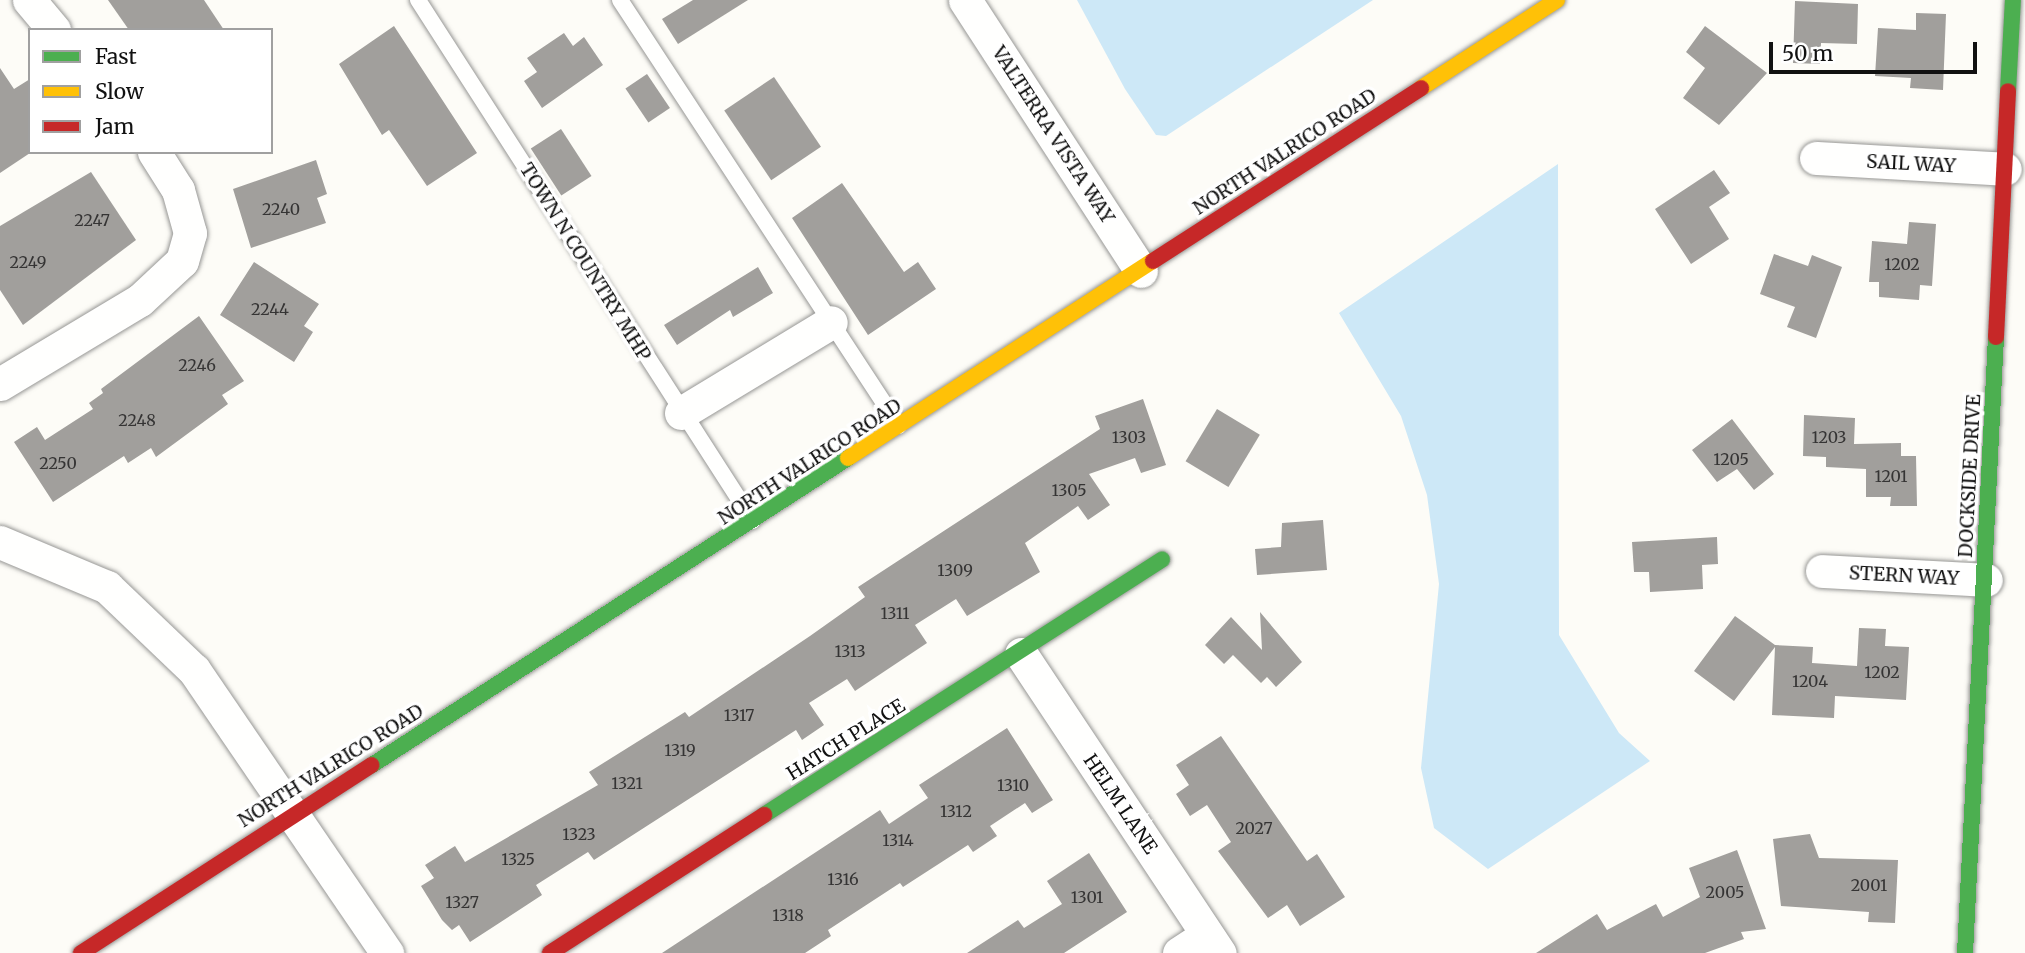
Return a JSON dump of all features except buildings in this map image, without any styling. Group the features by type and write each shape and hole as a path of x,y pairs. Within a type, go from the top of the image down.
{"street":[{"path":"29,0 52,28"},
{"name":"VALTERRA VISTA WAY","path":"965,0 1141,271"},
{"name":"NORTH VALRICO ROAD","path":"81,953 295,813 754,523 1557,0"},
{"name":"DOCKSIDE DRIVE","path":"1965,953 1986,580 2013,0"},
{"path":"0,384 140,300 183,261 190,233 178,190 155,154"},
{"name":"SAIL WAY","path":"1816,158 2005,169"},
{"path":"681,414 831,322"},
{"path":"0,542 107,587 194,670 295,813 387,953"},
{"name":"HATCH PLACE","path":"550,953 1021,654 1162,559"},
{"name":"STERN WAY","path":"1822,571 1986,580"},
{"name":"HELM LANE","path":"1021,654 1213,944"},
{"path":"1180,953 1213,944"}],"lane":[{"name":"TOWN N COUNTRY MHP","path":"418,0 681,414 754,523"},
{"path":"620,0 900,428"}],"water":[{"path":"1077,0 1373,0 1166,136 1156,135 1125,89"},
{"path":"1558,164 1559,635 1619,733 1650,761 1488,869 1434,828 1421,768 1439,584 1427,495 1401,416 1339,313"}],"traffic: fast":[{"path":"2008,91 2013,0"},
{"path":"1965,953 1996,337"},
{"path":"372,765 848,458"},
{"path":"764,815 1162,559"}],"traffic: slow":[{"path":"1421,88 1557,0"},
{"path":"848,458 1153,261"}],"traffic: jam":[{"path":"1153,261 1421,88"},
{"path":"1996,337 2008,91"},
{"path":"81,953 372,765"},
{"path":"550,953 764,815"}]}
